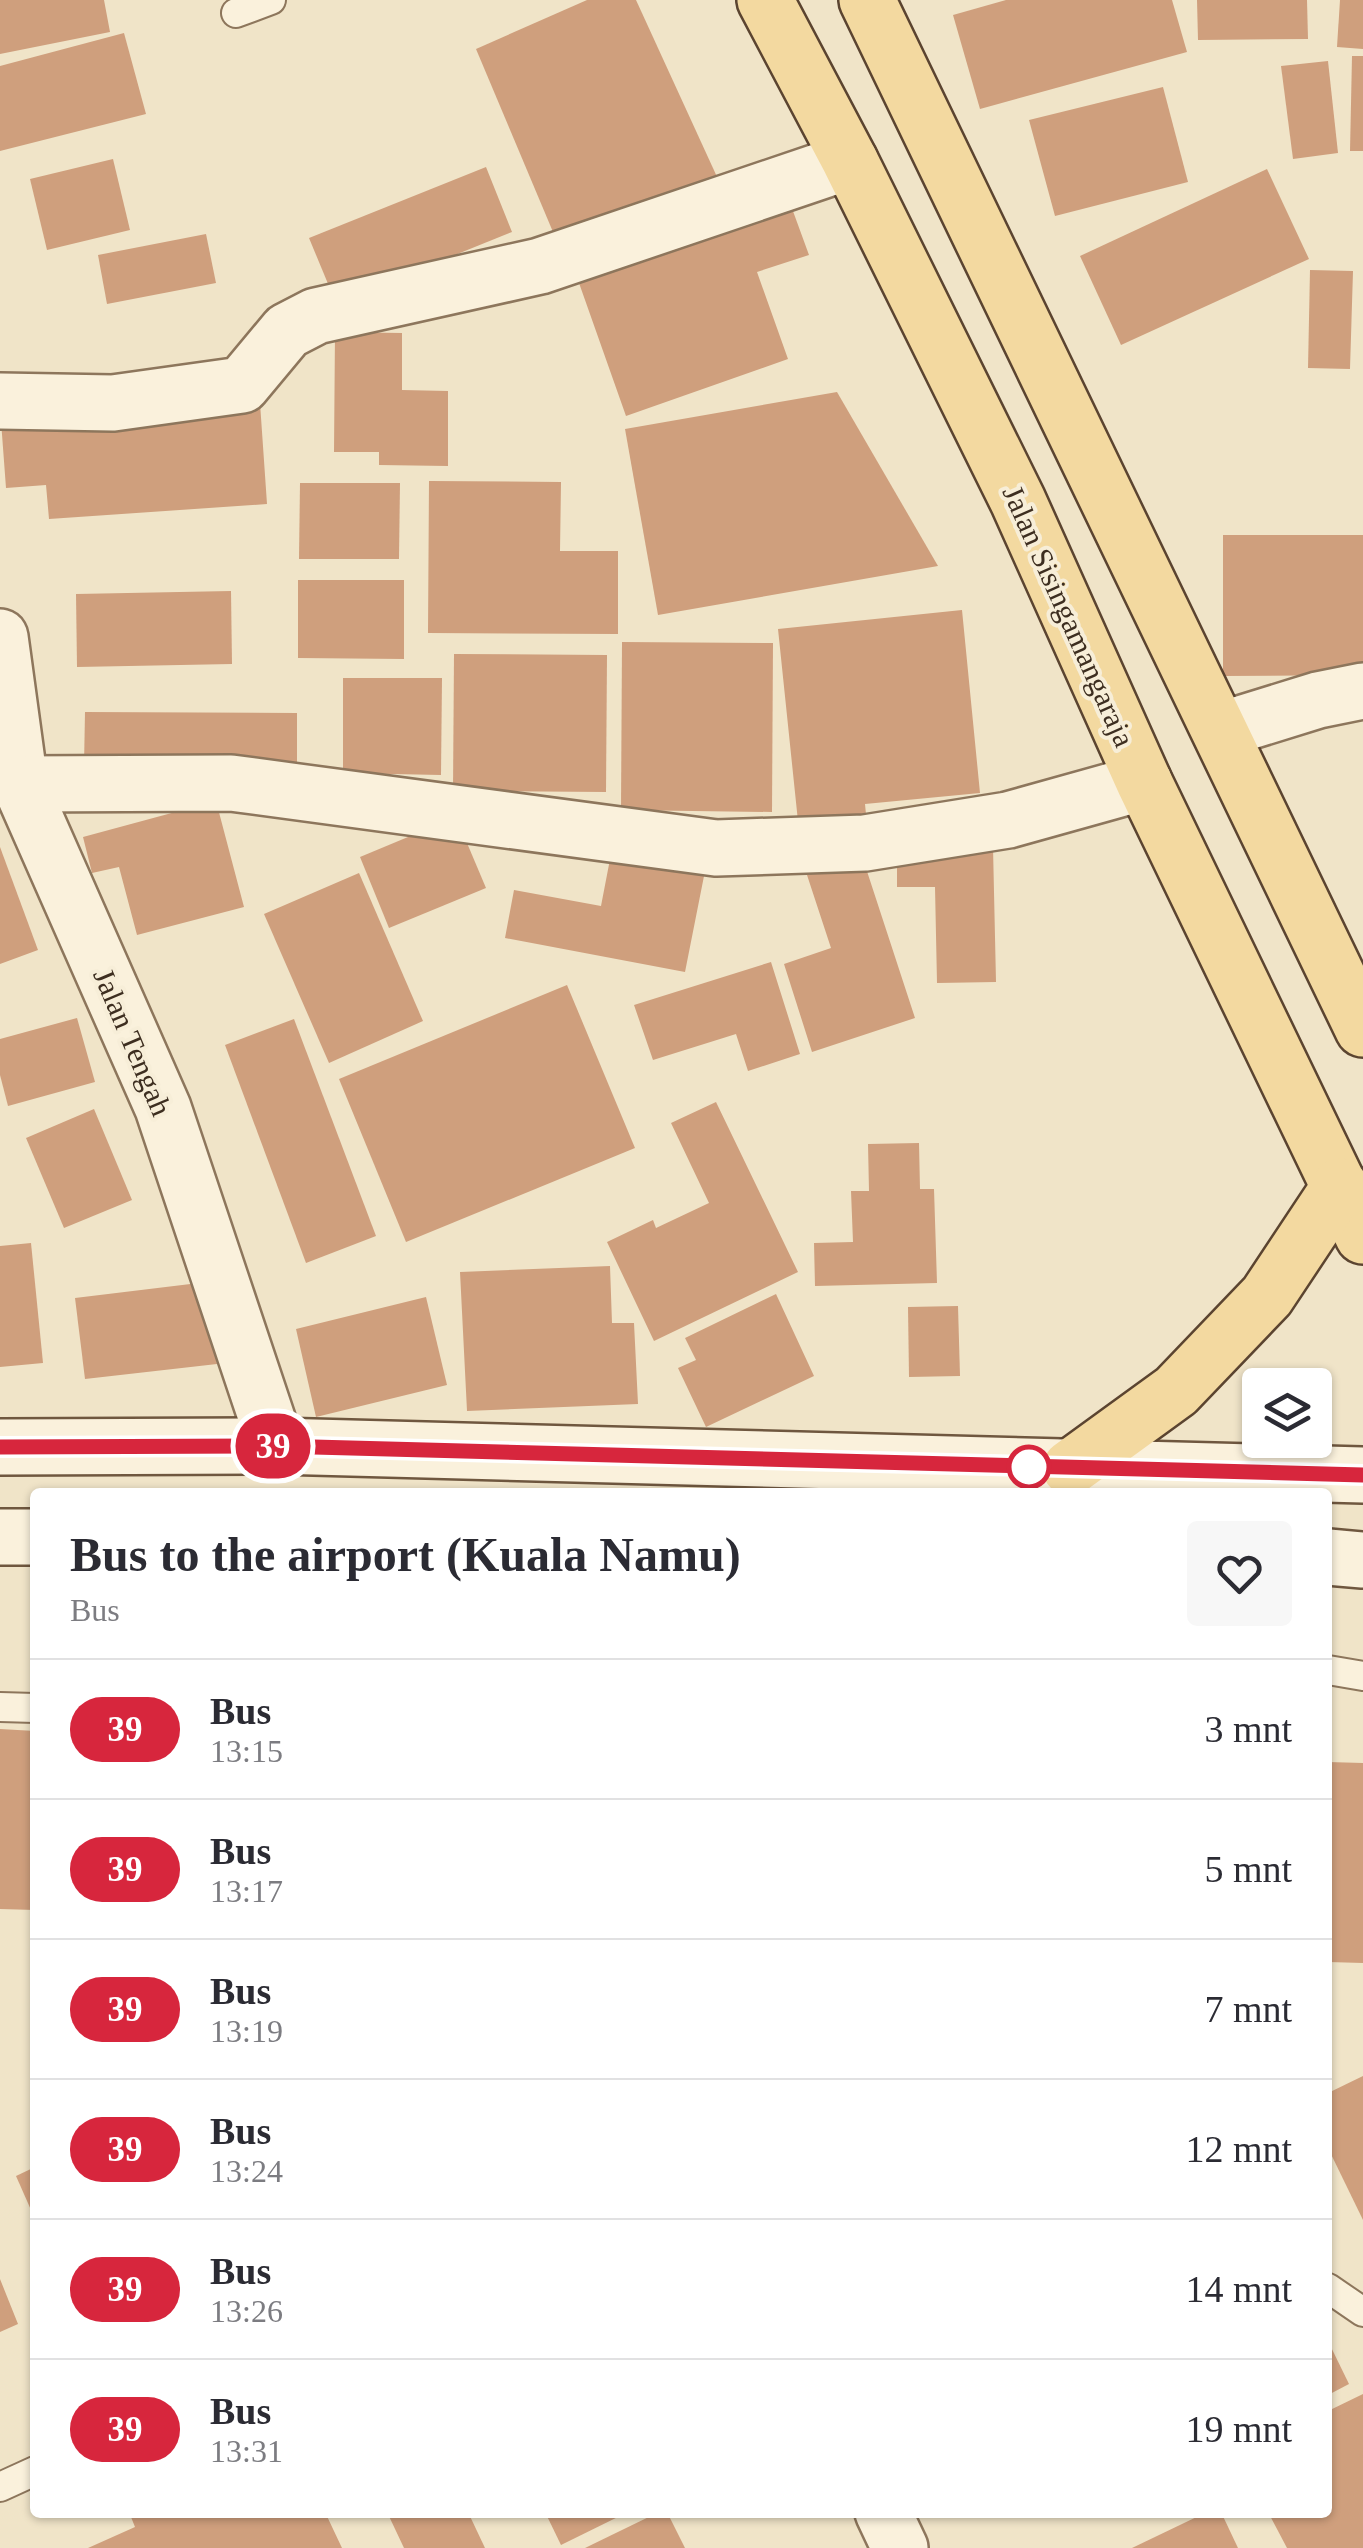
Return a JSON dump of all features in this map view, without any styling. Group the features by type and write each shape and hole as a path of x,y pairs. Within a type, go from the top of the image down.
{"main road":[{"name":"Jalan Sisingamangaraja","path":"765,0 850,160 1018,501 1144,782 1363,1236"},
{"path":"867,0 1363,1028"},
{"path":"1070,1468 1176,1391 1268,1296 1340,1186"}],"street":[{"path":"0,401 113,403 242,386 287,331 316,316 540,266 850,160"},
{"name":"Jalan Tengah","path":"0,637 20,784 164,1108 276,1446"},
{"path":"1220,730 1318,700 1363,691"},
{"path":"20,784 231,783 716,848 882,840 1008,820 1144,782"},
{"path":"0,1447 276,1446 1363,1475"},
{"path":"0,1537 30,1537"},
{"path":"1332,1557 1363,1560"},
{"path":"886,2518 900,2548"}],"lane":[{"path":"236,13 271,0"},
{"path":"1332,1671 1363,1676"},
{"path":"0,1707 30,1708"},
{"path":"1332,2291 1363,2312"},
{"path":"0,2487 30,2473"}],"building":[{"path":"0,0 104,0 110,32 0,54"},
{"path":"587,0 636,0 718,179 561,251 476,49"},
{"path":"1006,0 1172,0 1187,52 980,109 953,15"},
{"path":"1197,0 1307,0 1308,39 1198,40"},
{"path":"1340,0 1363,0 1363,49 1337,47"},
{"path":"124,33 146,114 0,151 0,66"},
{"path":"1352,56 1363,56 1363,151 1350,151"},
{"path":"1328,61 1338,153 1293,159 1281,66"},
{"path":"1163,87 1188,182 1055,216 1029,120"},
{"path":"113,159 130,230 47,250 30,179"},
{"path":"486,167 512,232 336,303 309,238"},
{"path":"1267,169 1309,259 1121,345 1080,256"},
{"path":"786,192 809,255 757,272 788,359 626,416 573,266"},
{"path":"206,234 216,283 107,304 98,255"},
{"path":"1310,270 1353,271 1350,369 1308,368"},
{"path":"335,332 402,333 402,390 448,391 448,466 379,465 379,452 334,452"},
{"path":"837,392 938,566 658,615 625,429"},
{"path":"260,403 267,504 49,519 46,485 6,488 1,421"},
{"path":"429,481 561,482 560,551 618,551 618,634 428,633"},
{"path":"300,483 400,483 399,559 299,559"},
{"path":"1223,535 1363,535 1363,675 1223,676"},
{"path":"298,580 404,580 404,659 298,658"},
{"path":"231,591 232,664 77,667 76,594"},
{"path":"962,610 980,793 865,804 867,825 799,831 778,629"},
{"path":"622,642 773,643 772,812 621,810"},
{"path":"454,654 607,655 606,792 453,791"},
{"path":"343,678 442,678 441,775 343,773"},
{"path":"85,712 297,713 297,767 84,766"},
{"path":"216,801 244,907 137,935 119,867 92,873 83,837"},
{"path":"456,817 486,888 389,928 360,857"},
{"path":"0,847 38,950 0,964"},
{"path":"993,847 996,982 937,983 935,887 897,887 897,850"},
{"path":"611,854 705,871 685,972 505,938 514,890 601,906"},
{"path":"862,856 915,1018 812,1052 784,964 831,948 807,875"},
{"path":"359,873 423,1021 329,1063 264,914"},
{"path":"771,962 800,1054 748,1071 736,1034 653,1060 634,1005"},
{"path":"567,985 635,1148 406,1242 339,1079"},
{"path":"77,1018 95,1082 8,1106 0,1075 0,1039"},
{"path":"294,1019 376,1236 306,1263 225,1045"},
{"path":"716,1102 798,1272 654,1341 607,1242 653,1220 656,1228 709,1203 671,1123"},
{"path":"94,1109 132,1200 64,1228 26,1138"},
{"path":"919,1143 920,1189 934,1189 937,1283 815,1286 814,1243 853,1242 851,1191 869,1191 868,1144"},
{"path":"31,1243 43,1363 0,1367 0,1246"},
{"path":"610,1266 612,1323 634,1323 638,1404 467,1411 460,1272"},
{"path":"207,1282 217,1364 85,1379 75,1298"},
{"path":"776,1294 814,1376 706,1427 678,1368 696,1360 685,1338"},
{"path":"426,1297 447,1385 316,1417 296,1329"},
{"path":"958,1306 960,1376 909,1377 908,1307"},
{"path":"0,1729 30,1731 30,1910 0,1909"},
{"path":"1332,1762 1363,1763 1363,1963 1332,1962"},
{"path":"1363,2076 1363,2220 1332,2156 1332,2091"},
{"path":"30,2169 30,2208 16,2176"},
{"path":"0,2279 18,2324 0,2332"},
{"path":"1332,2349 1349,2384 1332,2393"},
{"path":"1363,2394 1363,2548 1287,2548 1271,2518 1332,2518 1332,2409"},
{"path":"131,2518 328,2518 342,2548 88,2548 135,2527"},
{"path":"390,2518 471,2518 485,2548 404,2548"},
{"path":"548,2518 616,2518 561,2545"},
{"path":"647,2518 670,2518 685,2548 585,2548"},
{"path":"1194,2518 1224,2518 1238,2548 1132,2548"}],"bus line":[{"name":"39","path":"0,1447 276,1446 1363,1475"}]}
